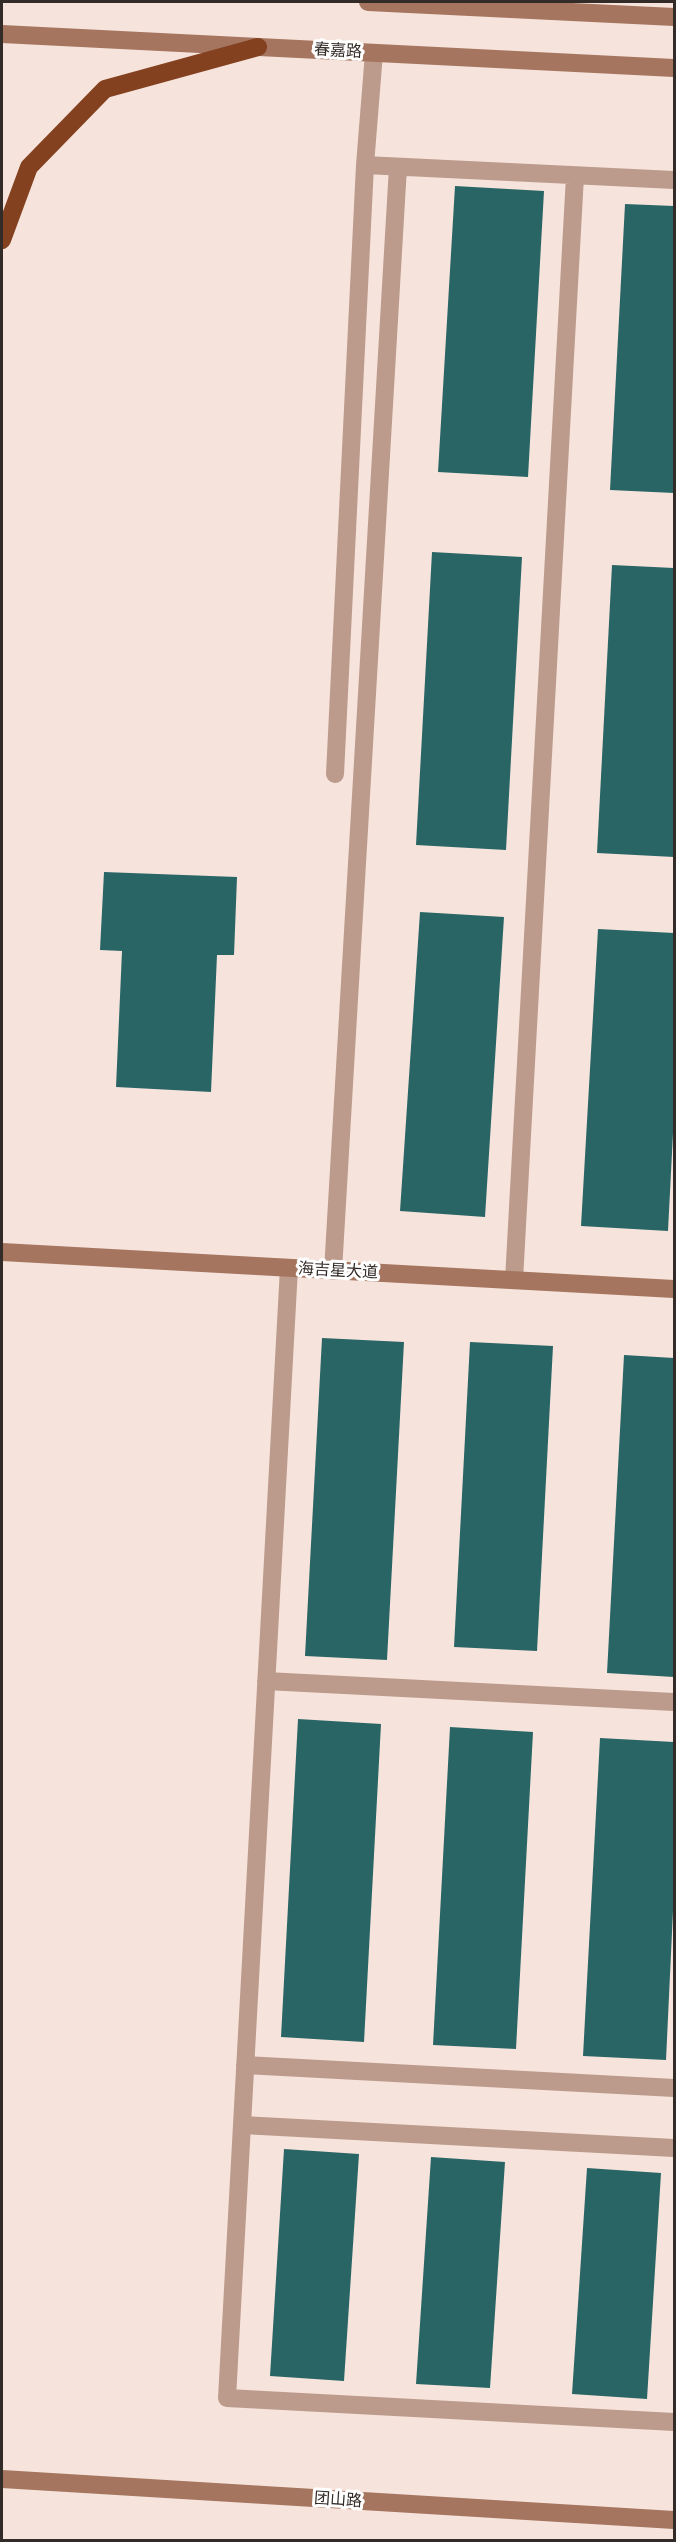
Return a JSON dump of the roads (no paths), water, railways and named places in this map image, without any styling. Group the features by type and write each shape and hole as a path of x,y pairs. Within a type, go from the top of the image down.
{"highway":[{"path":"2,240 29,167 105,89 258,47"}],"street":[{"path":"368,2 675,17"},
{"name":"春嘉路","path":"2,34 675,68"},
{"name":"海吉星大道","path":"2,1252 675,1289"},
{"name":"团山路","path":"2,2479 675,2520"}],"lane":[{"path":"335,774 365,165 374,53"},
{"path":"365,165 675,180"},
{"path":"333,1271 398,167"},
{"path":"514,1280 576,176"},
{"path":"290,1268 227,2398 675,2422"},
{"path":"266,1681 675,1702"},
{"path":"245,2065 675,2088"},
{"path":"242,2125 675,2148"}]}
